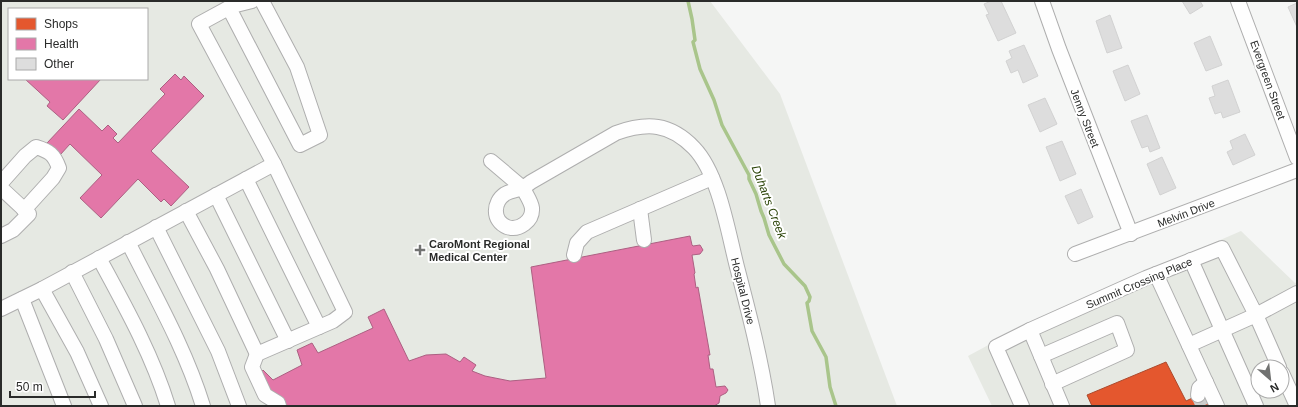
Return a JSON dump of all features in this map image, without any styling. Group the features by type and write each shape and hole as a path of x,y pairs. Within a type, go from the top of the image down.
{"street":[{"path":"252,1 230,8 199,24 274,164 345,312 333,321 257,354 252,367 265,395 278,403 279,406"},
{"path":"230,8 300,145 320,135 297,67 262,1"},
{"name":"Jenny Street","path":"1042,1 1130,234"},
{"name":"Evergreen Street","path":"1238,1 1297,158"},
{"name":"Hospital Drive","path":"491,161 523,188 616,133 630,128 657,126 683,138 702,158 712,178 722,207 758,351 768,406"},
{"path":"1,183 24,156 36,147 49,152 56,160 59,168 53,178 24,210"},
{"path":"1,309 42,289 274,164"},
{"name":"Melvin Drive","path":"1075,254 1297,170"},
{"path":"574,255 577,243 588,232 712,178"},
{"path":"246,179 319,327"},
{"path":"1,188 29,214 12,230 1,236"},
{"path":"216,194 288,341"},
{"path":"640,209 644,240"},
{"path":"186,211 257,354"},
{"path":"156,227 218,351 239,406"},
{"path":"128,242 181,347 197,385 203,406"},
{"name":"Summit Crossing Place","path":"1022,406 996,347 1030,330 1191,260 1222,248 1256,315"},
{"path":"99,258 140,336 168,406"},
{"path":"1191,260 1256,406"},
{"path":"72,272 106,339 135,406"},
{"path":"1156,274 1217,406"},
{"path":"42,289 77,352 101,406"},
{"path":"1189,345 1294,297"},
{"path":"22,299 64,406"},
{"path":"1256,315 1275,359"},
{"path":"1041,356 1117,322 1128,350 1052,384"},
{"path":"1030,330 1062,406"},
{"path":"1198,395 1198,388 1206,382"},
{"path":"1290,391 1297,406"}],"shaded area":[{"name":"CaroMont Regional Medical Center","path":"1,1 710,1 780,94 897,406 1,406"},
{"path":"1241,231 1295,283 1297,282 1297,406 992,406 968,356 1027,324"}],"building: Shops":[{"path":"1166,362 1186,401 1205,392 1213,406 1092,406 1087,395"}],"building: Health":[{"path":"175,74 181,80 184,76 204,96 151,151 189,187 171,206 164,199 161,202 138,179 101,218 80,198 102,175 70,144 60,155 47,143 79,109 102,131 108,125 117,134 113,138 118,143 165,94 160,89"},
{"path":"26,80 100,80 63,120 47,106 50,102"},
{"path":"690,236 692,245 700,245 703,250 700,254 692,255 696,288 698,287 710,355 708,355 710,369 713,369 716,387 725,386 728,390 720,396 719,403 714,406 285,406 273,391 271,392 259,374 263,370 273,380 302,365 297,350 312,343 318,353 373,328 368,317 384,309 409,361 426,355 446,354 460,362 464,357 476,365 472,371 485,376 510,381 546,378 531,267"}],"building: Other":[{"path":"991,1 1001,1 1016,33 998,41 986,15 989,14 984,4"},
{"path":"1182,1 1200,1 1203,6 1190,14"},
{"path":"1297,3 1297,27 1288,7"},
{"path":"1110,15 1122,48 1107,53 1096,21"},
{"path":"1210,36 1222,65 1206,71 1194,43"},
{"path":"1024,45 1038,76 1023,83 1018,70 1011,73 1006,61 1012,58 1009,51"},
{"path":"1128,65 1140,94 1125,101 1113,71"},
{"path":"1228,80 1240,112 1223,118 1221,112 1215,114 1209,98 1215,96 1212,86"},
{"path":"1045,98 1057,124 1040,132 1028,105"},
{"path":"1147,115 1160,148 1150,152 1148,146 1142,148 1131,121"},
{"path":"1245,134 1255,155 1233,165 1227,152 1233,149 1230,141"},
{"path":"1062,141 1076,174 1060,181 1046,147"},
{"path":"1162,157 1176,188 1160,195 1147,164"},
{"path":"1081,189 1093,217 1078,224 1065,196"}],"waterway":[{"name":"Duharts Creek","path":"688,1 695,40 693,42 700,69 714,100 722,125 749,175 749,179 756,194 769,235 784,264 805,286 810,297 807,303 812,331 826,357 830,387 836,406"}],"tunnel":[{"path":"1198,395 1203,406"}],"place":[{"name":"CaroMont Regional Medical Center","path":"420,250"}]}
